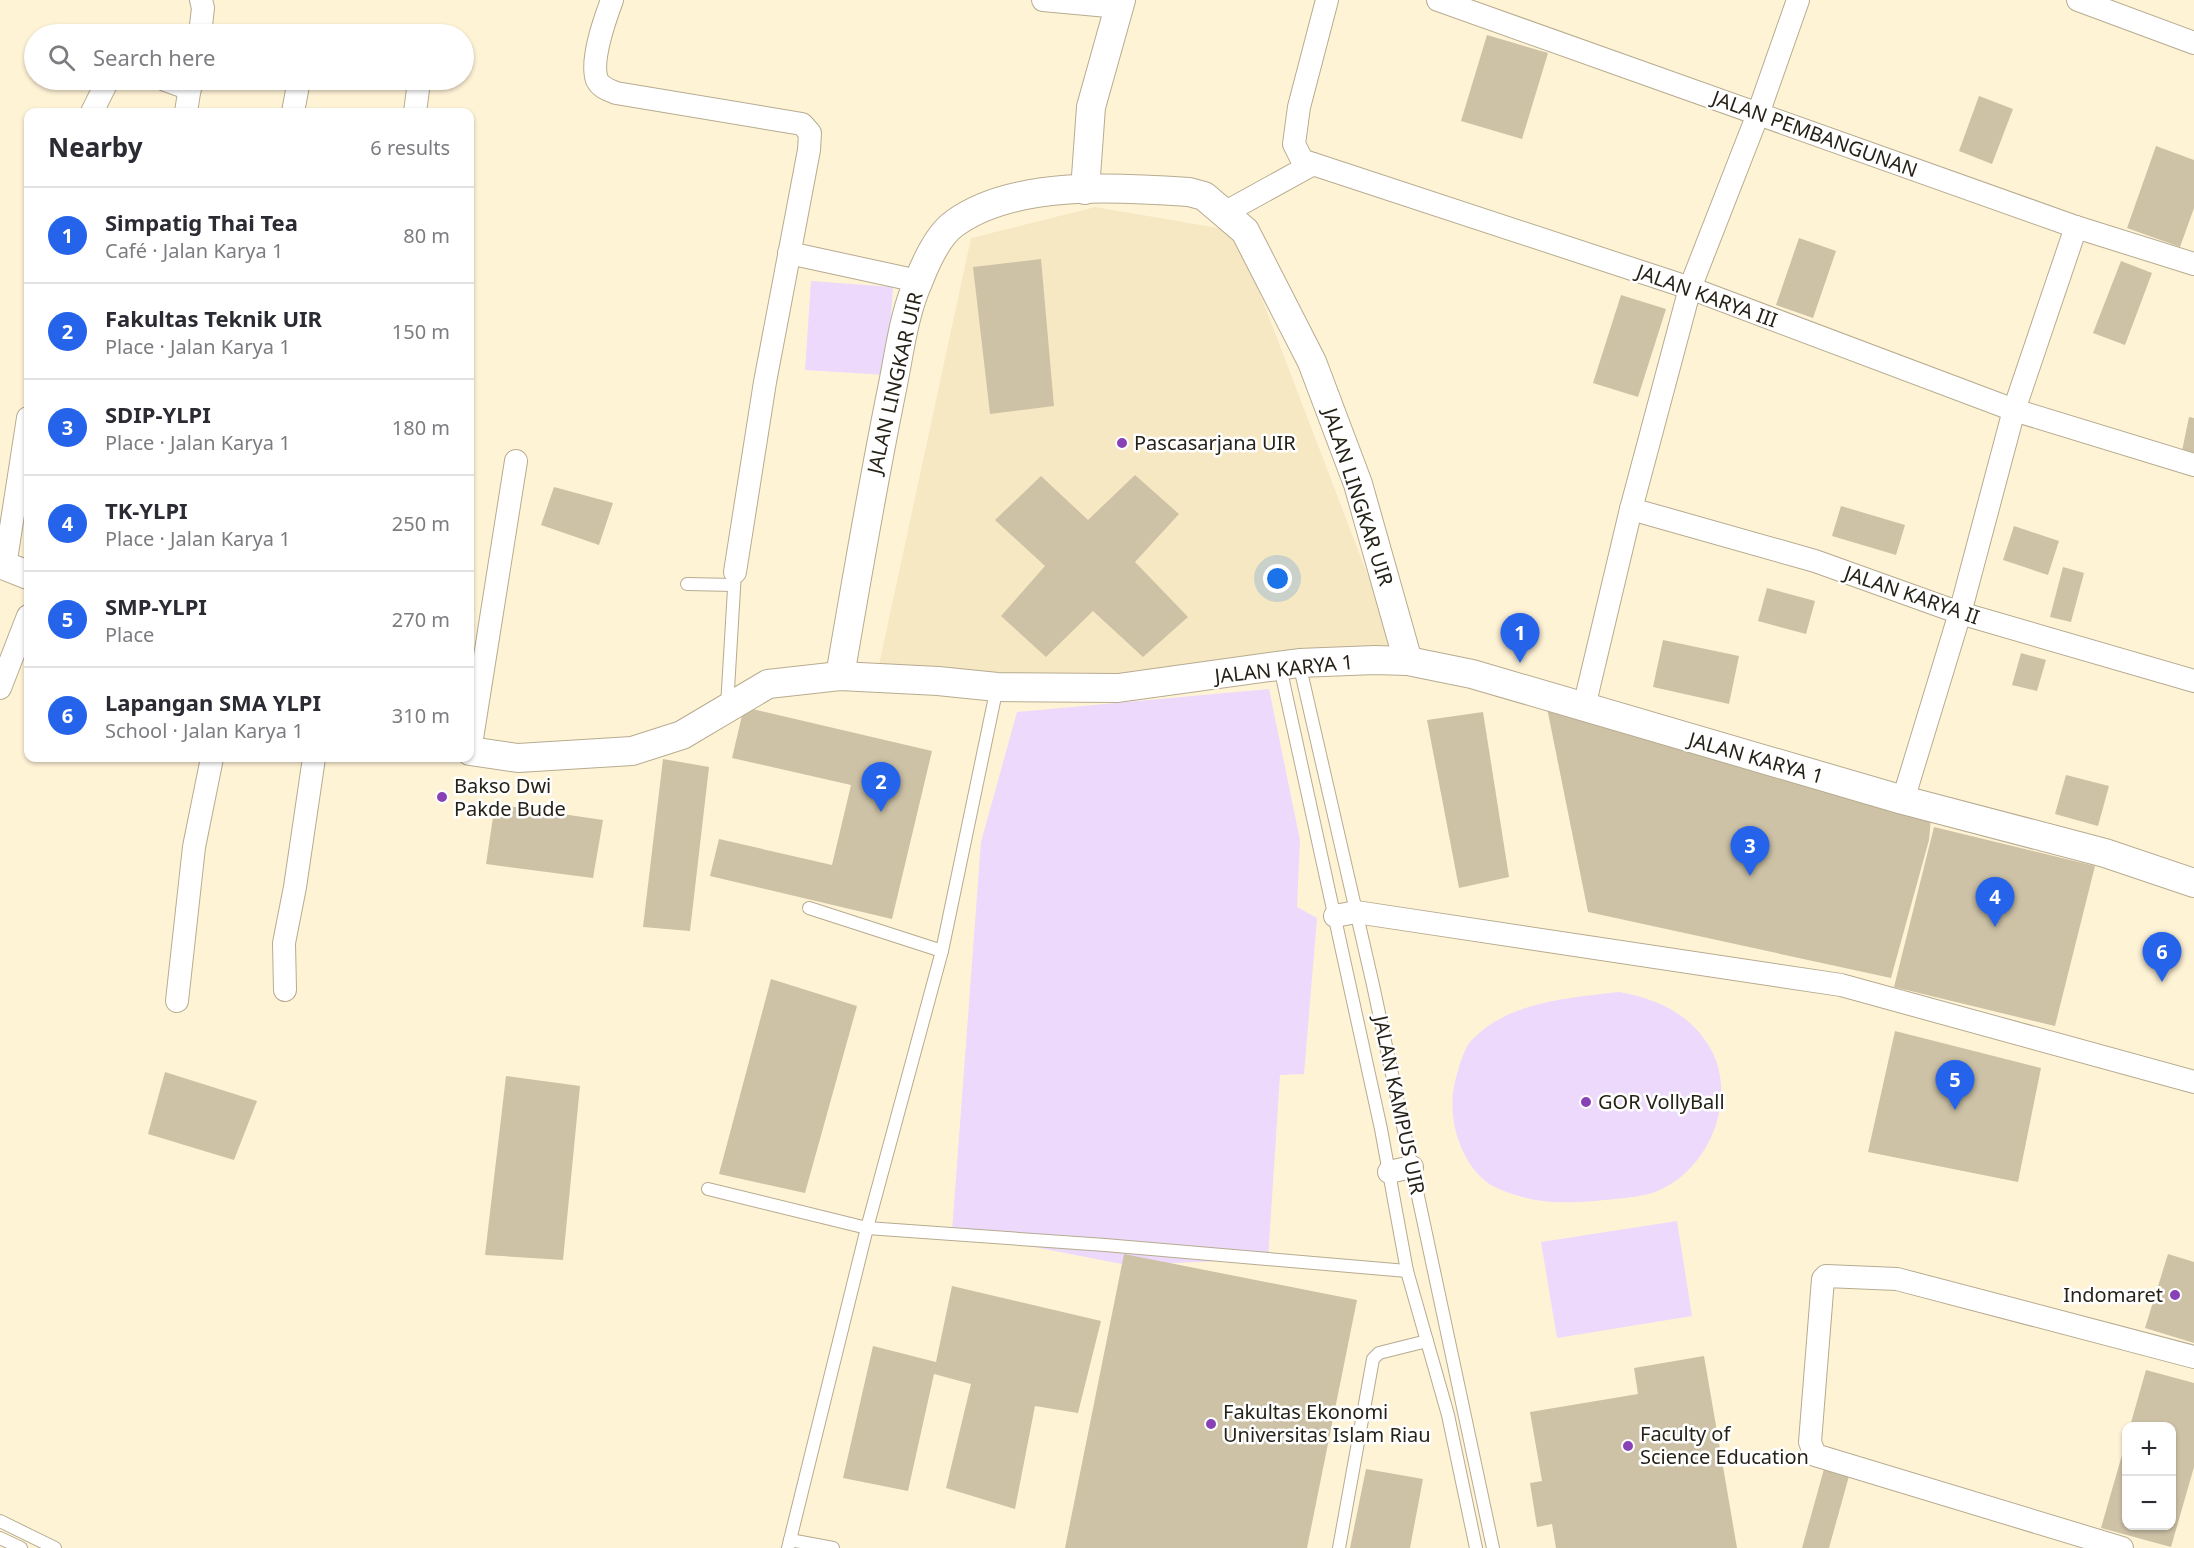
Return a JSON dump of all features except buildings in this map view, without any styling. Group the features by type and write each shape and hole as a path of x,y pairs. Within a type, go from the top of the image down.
{"street":[{"path":"201,0 203,8 201,24"},
{"path":"612,0 600,30 596,71 598,81 605,89 650,99 802,124 807,128 810,139 765,382 735,579"},
{"path":"1043,0 1120,4 1091,107 1085,190"},
{"path":"1313,164 1302,160 1294,144 1299,107 1328,0"},
{"name":"JALAN PEMBANGUNAN","path":"1438,0 2076,227 2194,264"},
{"path":"1584,707 1631,509 1690,288 1758,114 1798,0"},
{"path":"2078,0 2127,9 2194,43"},
{"path":"94,108 103,90"},
{"path":"187,108 189,90"},
{"path":"294,108 297,90"},
{"path":"416,108 418,90"},
{"path":"1226,212 1313,164"},
{"name":"JALAN KARYA III","path":"1313,164 1690,288 2014,410 2194,465"},
{"name":"JALAN LINGKAR UIR","path":"840,676 870,493 907,318 918,281 935,249 954,224 992,203 1021,195 1085,190 1189,192 1204,196 1226,212 1245,231 1312,362 1358,483 1408,661"},
{"path":"1903,800 1960,613 2014,410 2076,227"},
{"path":"789,253 918,281"},
{"path":"11,568 24,453"},
{"path":"474,726 516,461"},
{"name":"JALAN KARYA II","path":"1631,509 1815,561 1960,613 2194,681"},
{"path":"0,688 24,626"},
{"name":"JALAN KARYA 1","path":"474,752 518,758 632,751 682,735 768,684 840,676 938,681 997,687 1143,687 1289,665 1408,661 1472,674 1903,800 2105,853 2194,883"},
{"path":"177,1001 194,847 211,762"},
{"path":"285,990 284,943 295,887 313,762"},
{"path":"1346,914 1841,985 2194,1082"},
{"path":"1389,1172 1412,1167"},
{"path":"2122,1548 1815,1455 1810,1442 1823,1279 1826,1276 1897,1279 2194,1357"}],"lane":[{"path":"687,584 735,579 727,707"},
{"name":"JALAN KAMPUS UIR","path":"1289,665 1346,914 1412,1167 1493,1548"},
{"name":"JALAN KAMPUS UIR","path":"1289,665 1346,914 1407,1271 1448,1414 1476,1548"},
{"path":"833,1548 789,1544 867,1228 942,951 997,687"},
{"path":"809,908 942,951"},
{"path":"708,1189 867,1228 1407,1271"},
{"path":"1339,1548 1373,1359 1379,1353 1427,1341"},
{"path":"0,1521 55,1548"},
{"path":"0,1538 17,1547"}],"shaded area":[{"name":"Pascasarjana UIR","path":"1095,207 1236,231 1396,649 1118,688 877,674 971,238"},
{"path":"811,281 893,287 887,375 805,370"},
{"path":"1269,689 1300,840 1297,907 1317,918 1304,1074 1280,1075 1268,1259 1127,1265 952,1231 981,842 1017,712"},
{"name":"GOR VollyBall","path":"1619,992 1645,998 1670,1009 1692,1024 1709,1046 1718,1067 1721,1089 1719,1112 1713,1134 1702,1154 1670,1185 1649,1194 1636,1196 1582,1202 1557,1202 1521,1197 1489,1184 1476,1172 1466,1157 1453,1117 1455,1081 1463,1056 1471,1041 1503,1017 1521,1010 1560,1000"},
{"path":"1677,1221 1692,1316 1557,1338 1541,1242"}],"place":[{"name":"Pascasarjana UIR","path":"1122,443"},
{"name":"Simpatig Thai Tea","path":"1520,663"},
{"name":"Bakso Dwi Pakde Bude","path":"442,797"},
{"name":"Fakultas Teknik UIR","path":"881,812"},
{"name":"SDIP-YLPI","path":"1750,876"},
{"name":"TK-YLPI","path":"1995,927"},
{"name":"Lapangan SMA YLPI","path":"2162,982"},
{"name":"GOR VollyBall","path":"1586,1102"},
{"name":"SMP-YLPI","path":"1955,1110"},
{"name":"Indomaret","path":"2175,1295"},
{"name":"Fakultas Ekonomi Universitas Islam Riau","path":"1211,1424"},
{"name":"Faculty of Science Education","path":"1628,1446"}]}
